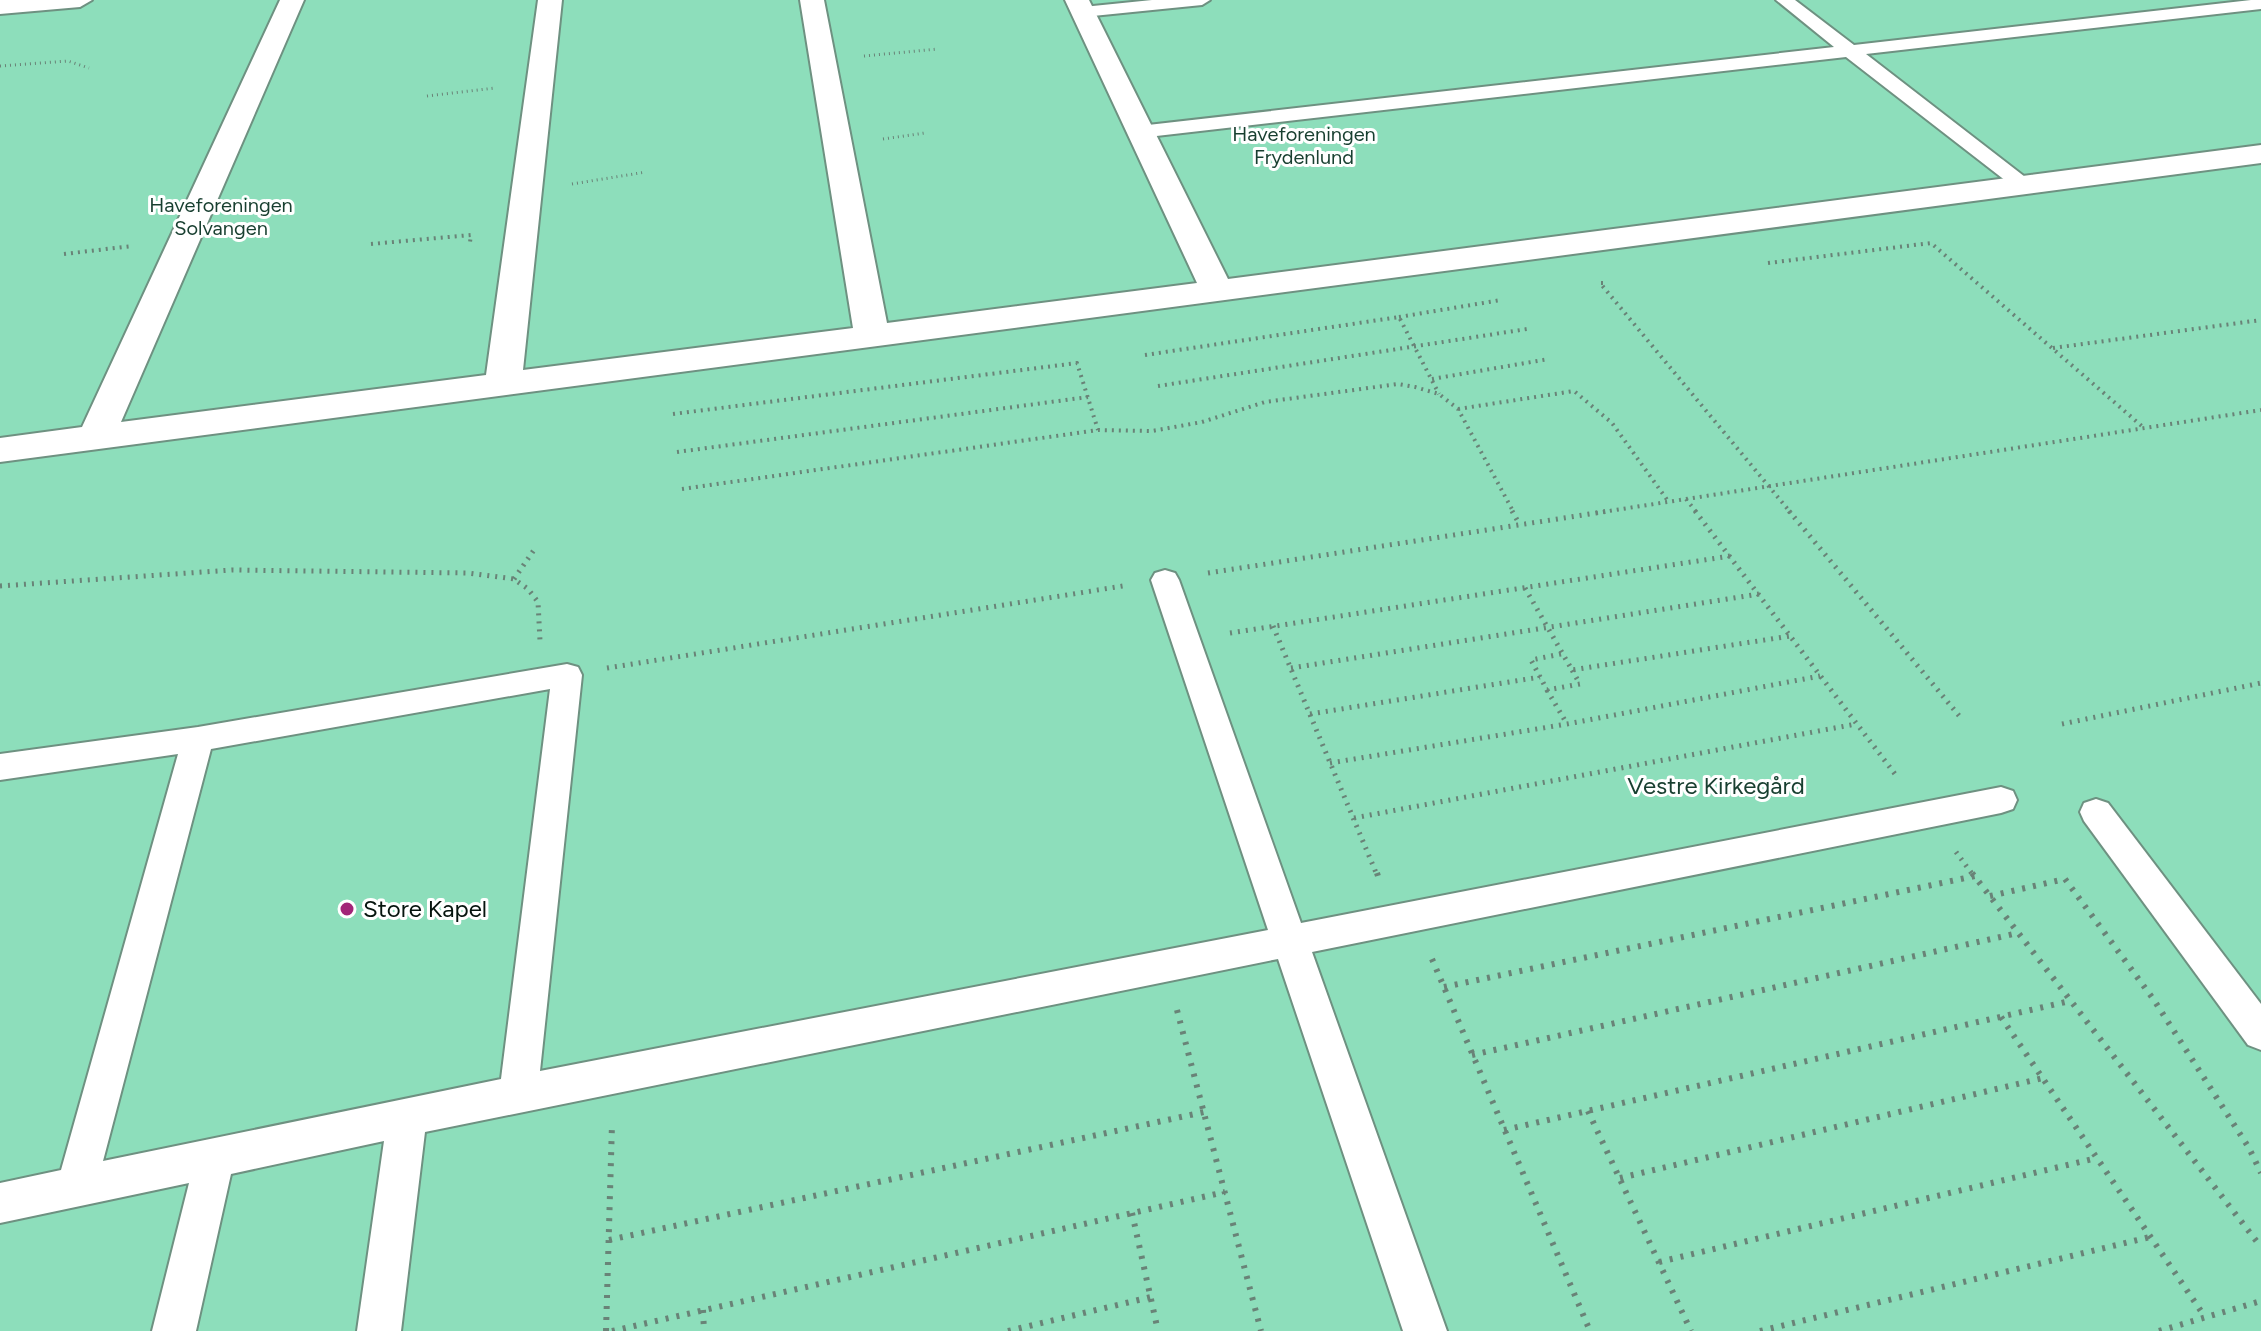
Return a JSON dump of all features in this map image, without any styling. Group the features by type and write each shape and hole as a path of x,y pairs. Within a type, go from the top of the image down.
{"street":[{"path":"4,18 26,5 80,0"},
{"path":"96,437 292,0"},
{"path":"503,385 550,0"},
{"path":"812,0 872,337"},
{"path":"1080,6 1218,292"},
{"path":"0,450 2261,154"}],"lane":[{"path":"1080,6 1202,0"},
{"path":"1784,0 2022,184"},
{"path":"1139,132 2261,4"},
{"path":"1165,580 1425,1331"},
{"path":"0,767 198,739 567,675 518,1094"},
{"path":"77,1185 198,739"},
{"path":"0,1203 518,1094 2001,800"},
{"path":"2096,812 2261,1033"},
{"path":"379,1331 407,1119"},
{"path":"174,1331 214,1160"}],"path":[{"path":"823,59 938,49"},
{"path":"0,66 68,61 89,68"},
{"path":"427,96 494,91 501,77 542,74"},
{"path":"528,193 646,172"},
{"path":"371,244 471,235 469,252 521,246"},
{"path":"64,254 184,240"},
{"path":"1758,264 1931,243 2144,428"},
{"path":"1616,282 1600,283 1766,487 1961,718"},
{"path":"1145,355 1501,300"},
{"path":"1399,317 1439,394"},
{"path":"2052,349 2261,320"},
{"path":"1158,386 1527,329"},
{"path":"1432,379 1549,359"},
{"path":"673,414 1077,363 1098,430"},
{"path":"682,489 1098,430 1152,431 1202,422 1265,402 1398,384 1439,394 1458,409 1520,525"},
{"path":"1458,409 1574,391 1612,423 1668,502"},
{"path":"677,452 1088,397"},
{"path":"1766,487 2261,410"},
{"path":"1686,499 2261,1247"},
{"path":"514,579 536,547"},
{"path":"1185,639 1730,556"},
{"path":"0,586 232,570 468,573 514,579 528,589 538,602 543,677"},
{"path":"1525,588 1580,684 1547,690"},
{"path":"1291,668 1759,594"},
{"path":"1273,626 1354,818 1405,920 1444,987 1590,1331"},
{"path":"1572,670 1790,636"},
{"path":"1562,654 1531,660 1567,724"},
{"path":"1330,763 1567,724 1820,676"},
{"path":"1310,714 1540,677"},
{"path":"2062,724 2261,683"},
{"path":"1354,818 1856,724"},
{"path":"1444,987 1975,876"},
{"path":"1989,896 2065,879 2154,1000 2249,1148 2261,1173"},
{"path":"1472,1055 2018,933"},
{"path":"1504,1130 2070,1001"},
{"path":"1176,1005 1261,1331"},
{"path":"2001,1017 2205,1317"},
{"path":"614,1075 609,1331 1225,1192"},
{"path":"1620,1178 2043,1078"},
{"path":"1588,1111 1691,1331"},
{"path":"609,1240 1204,1112"},
{"path":"1659,1262 2097,1158"},
{"path":"1132,1213 1158,1331"},
{"path":"1760,1331 2150,1237"},
{"path":"1008,1331 1151,1297"},
{"path":"2159,1331 2261,1301"},
{"path":"703,1310 704,1331"}],"green space":[{"name":"Vestre Kirkegård","path":"0,0 2261,0 2261,1331 0,1331"}],"place":[{"name":"Store Kapel","path":"347,909"}],"park label":[{"name":"Haveforeningen Frydenlund","path":"1304,146"},
{"name":"Haveforeningen Solvangen","path":"221,216"}]}
